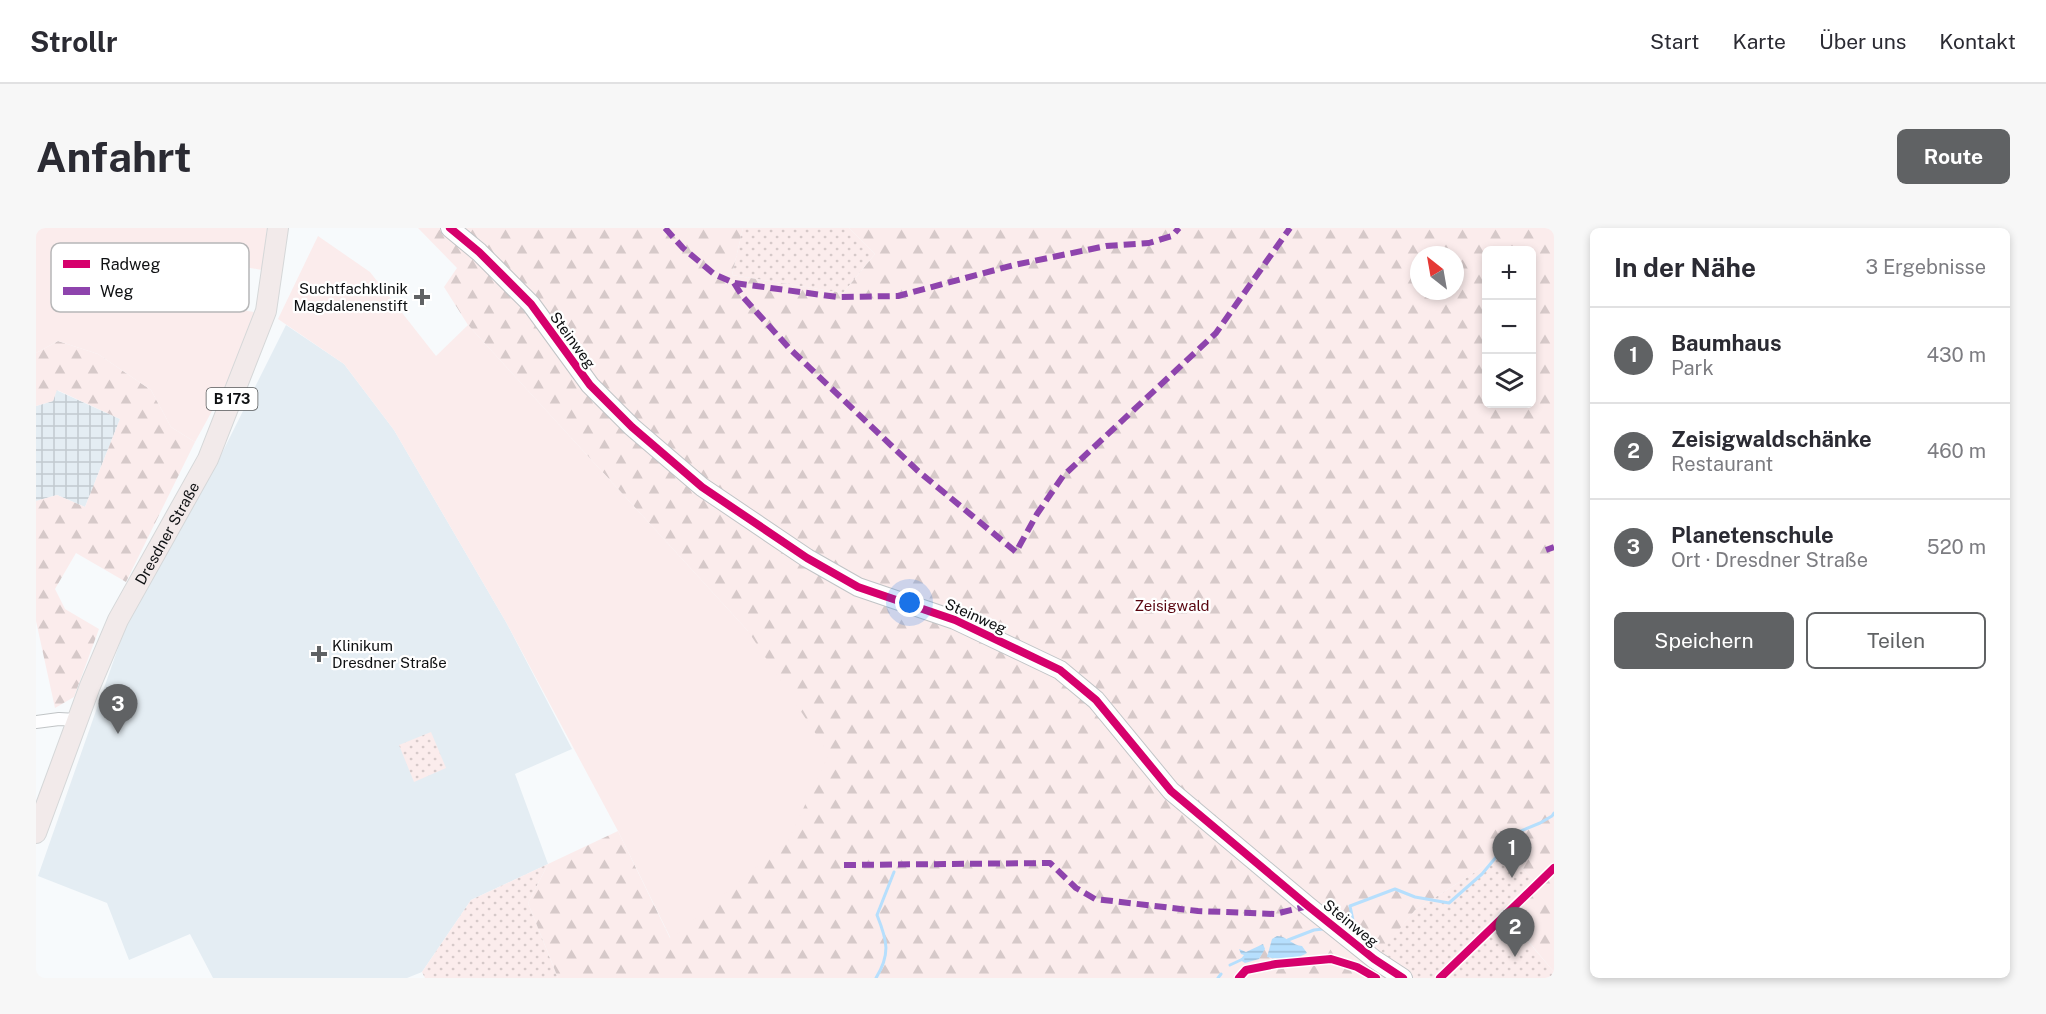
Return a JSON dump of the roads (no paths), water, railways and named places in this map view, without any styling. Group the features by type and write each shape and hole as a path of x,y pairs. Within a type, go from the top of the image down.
{"main road":[{"name":"Dresdner Straße","path":"36,833 118,620 208,459 266,312 278,228"}],"street":[{"name":"Steinweg","path":"450,228 479,252 531,304 590,385 632,427 702,487 807,558 858,587 955,620 1059,669 1096,700 1171,791 1316,913 1374,959 1403,978"},
{"path":"36,722 59,719 78,720"}],"water":[{"path":"1277,936 1302,946 1307,953 1299,957 1267,957 1272,939"},
{"path":"1263,944 1265,949 1259,959 1245,963 1240,960 1244,955 1239,949 1246,952"}],"waterway":[{"path":"1347,926 1354,925 1350,906 1395,889 1415,897 1449,903 1482,874 1516,833 1540,823 1554,813"},
{"path":"876,978 886,954 885,940 877,915 894,872"},
{"path":"1288,940 1323,929"},
{"path":"1230,965 1243,959"},
{"path":"1218,978 1221,974"}],"place":[{"name":"Suchtfachklinik Magdalenenstift","path":"422,297"},
{"name":"Klinikum Dresdner Straße","path":"319,654"},
{"name":"Planetenschule","path":"118,734"},
{"name":"Baumhaus","path":"1512,878"},
{"name":"Zeisigwaldschänke","path":"1515,957"}],"park label":[{"name":"Zeisigwald","path":"1172,605"}]}
